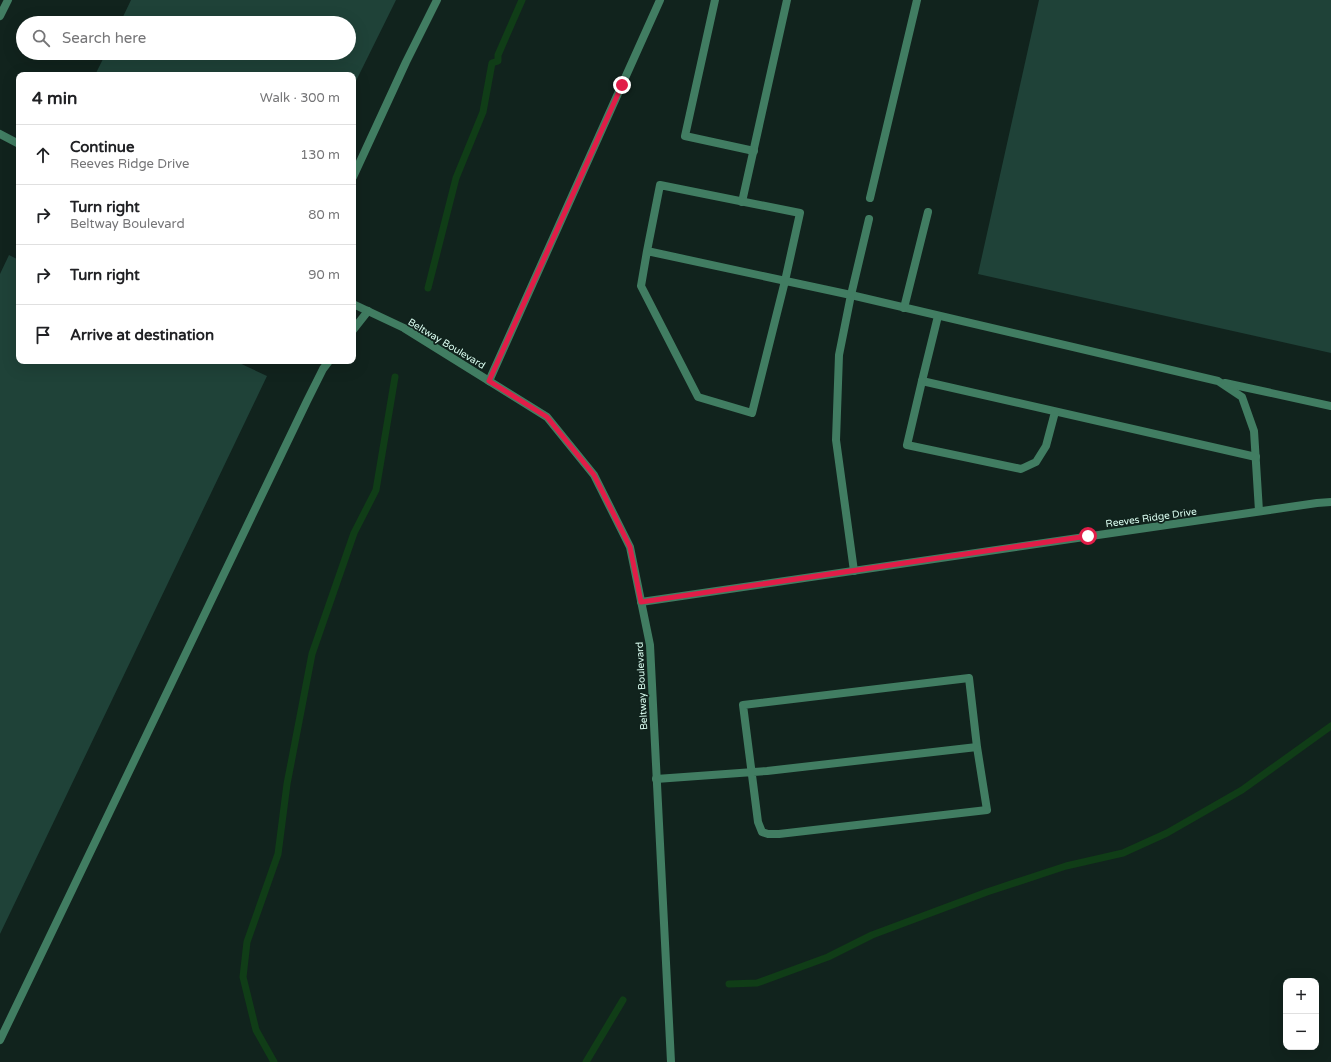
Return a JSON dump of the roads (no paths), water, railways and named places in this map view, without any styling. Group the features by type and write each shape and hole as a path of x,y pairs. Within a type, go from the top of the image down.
{"street":[{"path":"0,16 8,0"},
{"path":"356,171 437,0"},
{"path":"489,381 660,0"},
{"path":"715,0 685,136 754,151"},
{"path":"742,202 787,0"},
{"path":"870,198 917,0"},
{"path":"0,134 16,142"},
{"path":"660,185 800,213 785,281 752,413 698,397 641,286 646,251 660,185"},
{"path":"904,308 928,212"},
{"path":"854,571 836,440 839,355 851,295 869,219"},
{"path":"646,251 851,295 1331,406"},
{"name":"Beltway Boulevard","path":"356,305 404,328 547,417 594,475 630,547 650,645 671,1062"},
{"path":"356,326 368,311"},
{"path":"938,316 907,445 1021,469 1036,462 1046,446 1055,412"},
{"path":"0,1040 307,401 327,364"},
{"path":"922,381 1256,457"},
{"path":"1218,381 1242,396 1254,431 1260,511"},
{"name":"Reeves Ridge Drive","path":"641,602 1260,511 1331,502"},
{"path":"969,678 978,747 987,810 768,834 762,832 758,822 743,705 969,678"},
{"path":"656,779 751,773 978,747"}],"waterway":[{"path":"428,288 456,178 483,112 492,63 498,61 498,55 522,0"},
{"path":"274,1062 256,1030 243,977 247,942 278,854 287,784 312,654 354,533 376,490 395,377"},
{"path":"729,984 757,983 828,957 872,935 987,892 1066,866 1123,853 1167,833 1242,790 1331,726"},
{"path":"586,1062 623,1000"}]}
